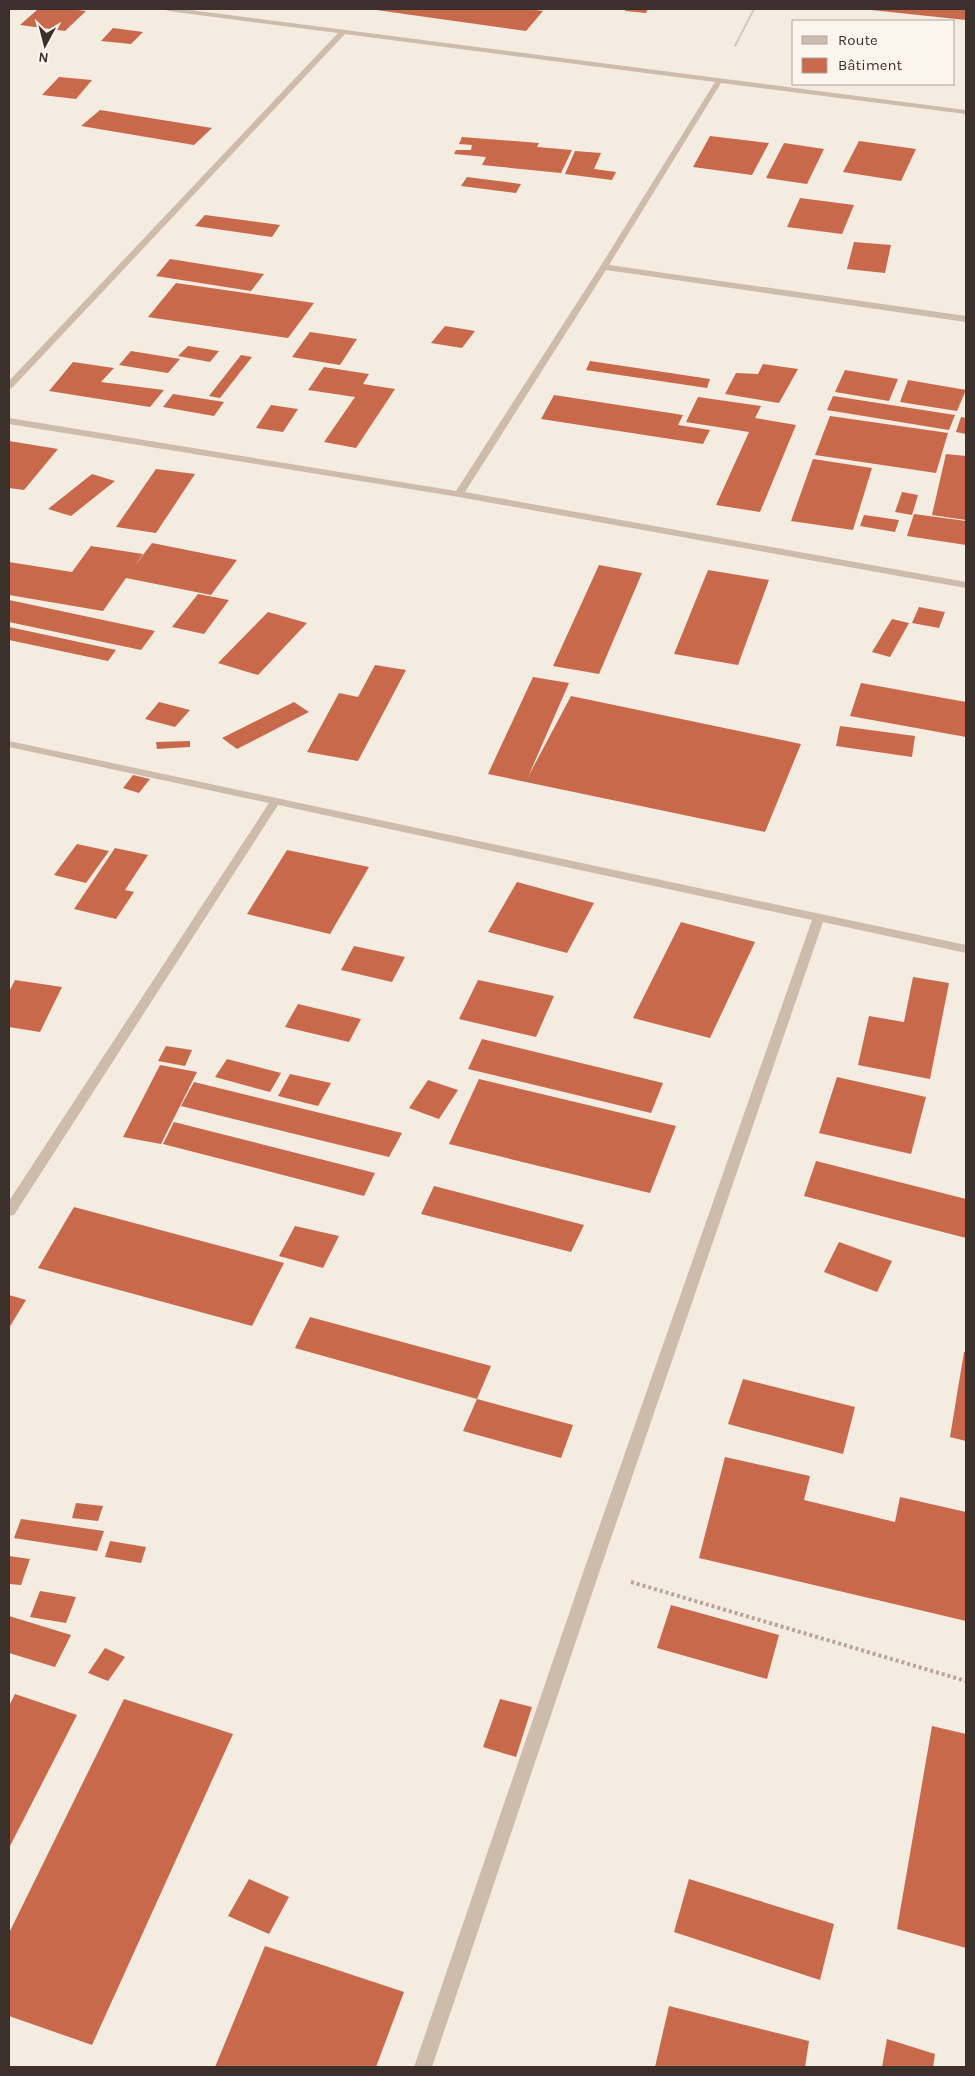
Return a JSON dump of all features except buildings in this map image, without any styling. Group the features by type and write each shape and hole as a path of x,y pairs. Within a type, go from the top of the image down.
{"street":[{"path":"168,9 966,112"},
{"path":"9,386 344,31"},
{"path":"459,494 604,267 720,79"},
{"path":"604,267 966,319"},
{"path":"9,421 459,494 966,585"},
{"path":"9,744 274,802 820,916 966,949"},
{"path":"9,1211 274,802"},
{"path":"423,2067 592,1570 820,916"}],"path":[{"path":"592,1570 966,1681"}]}
